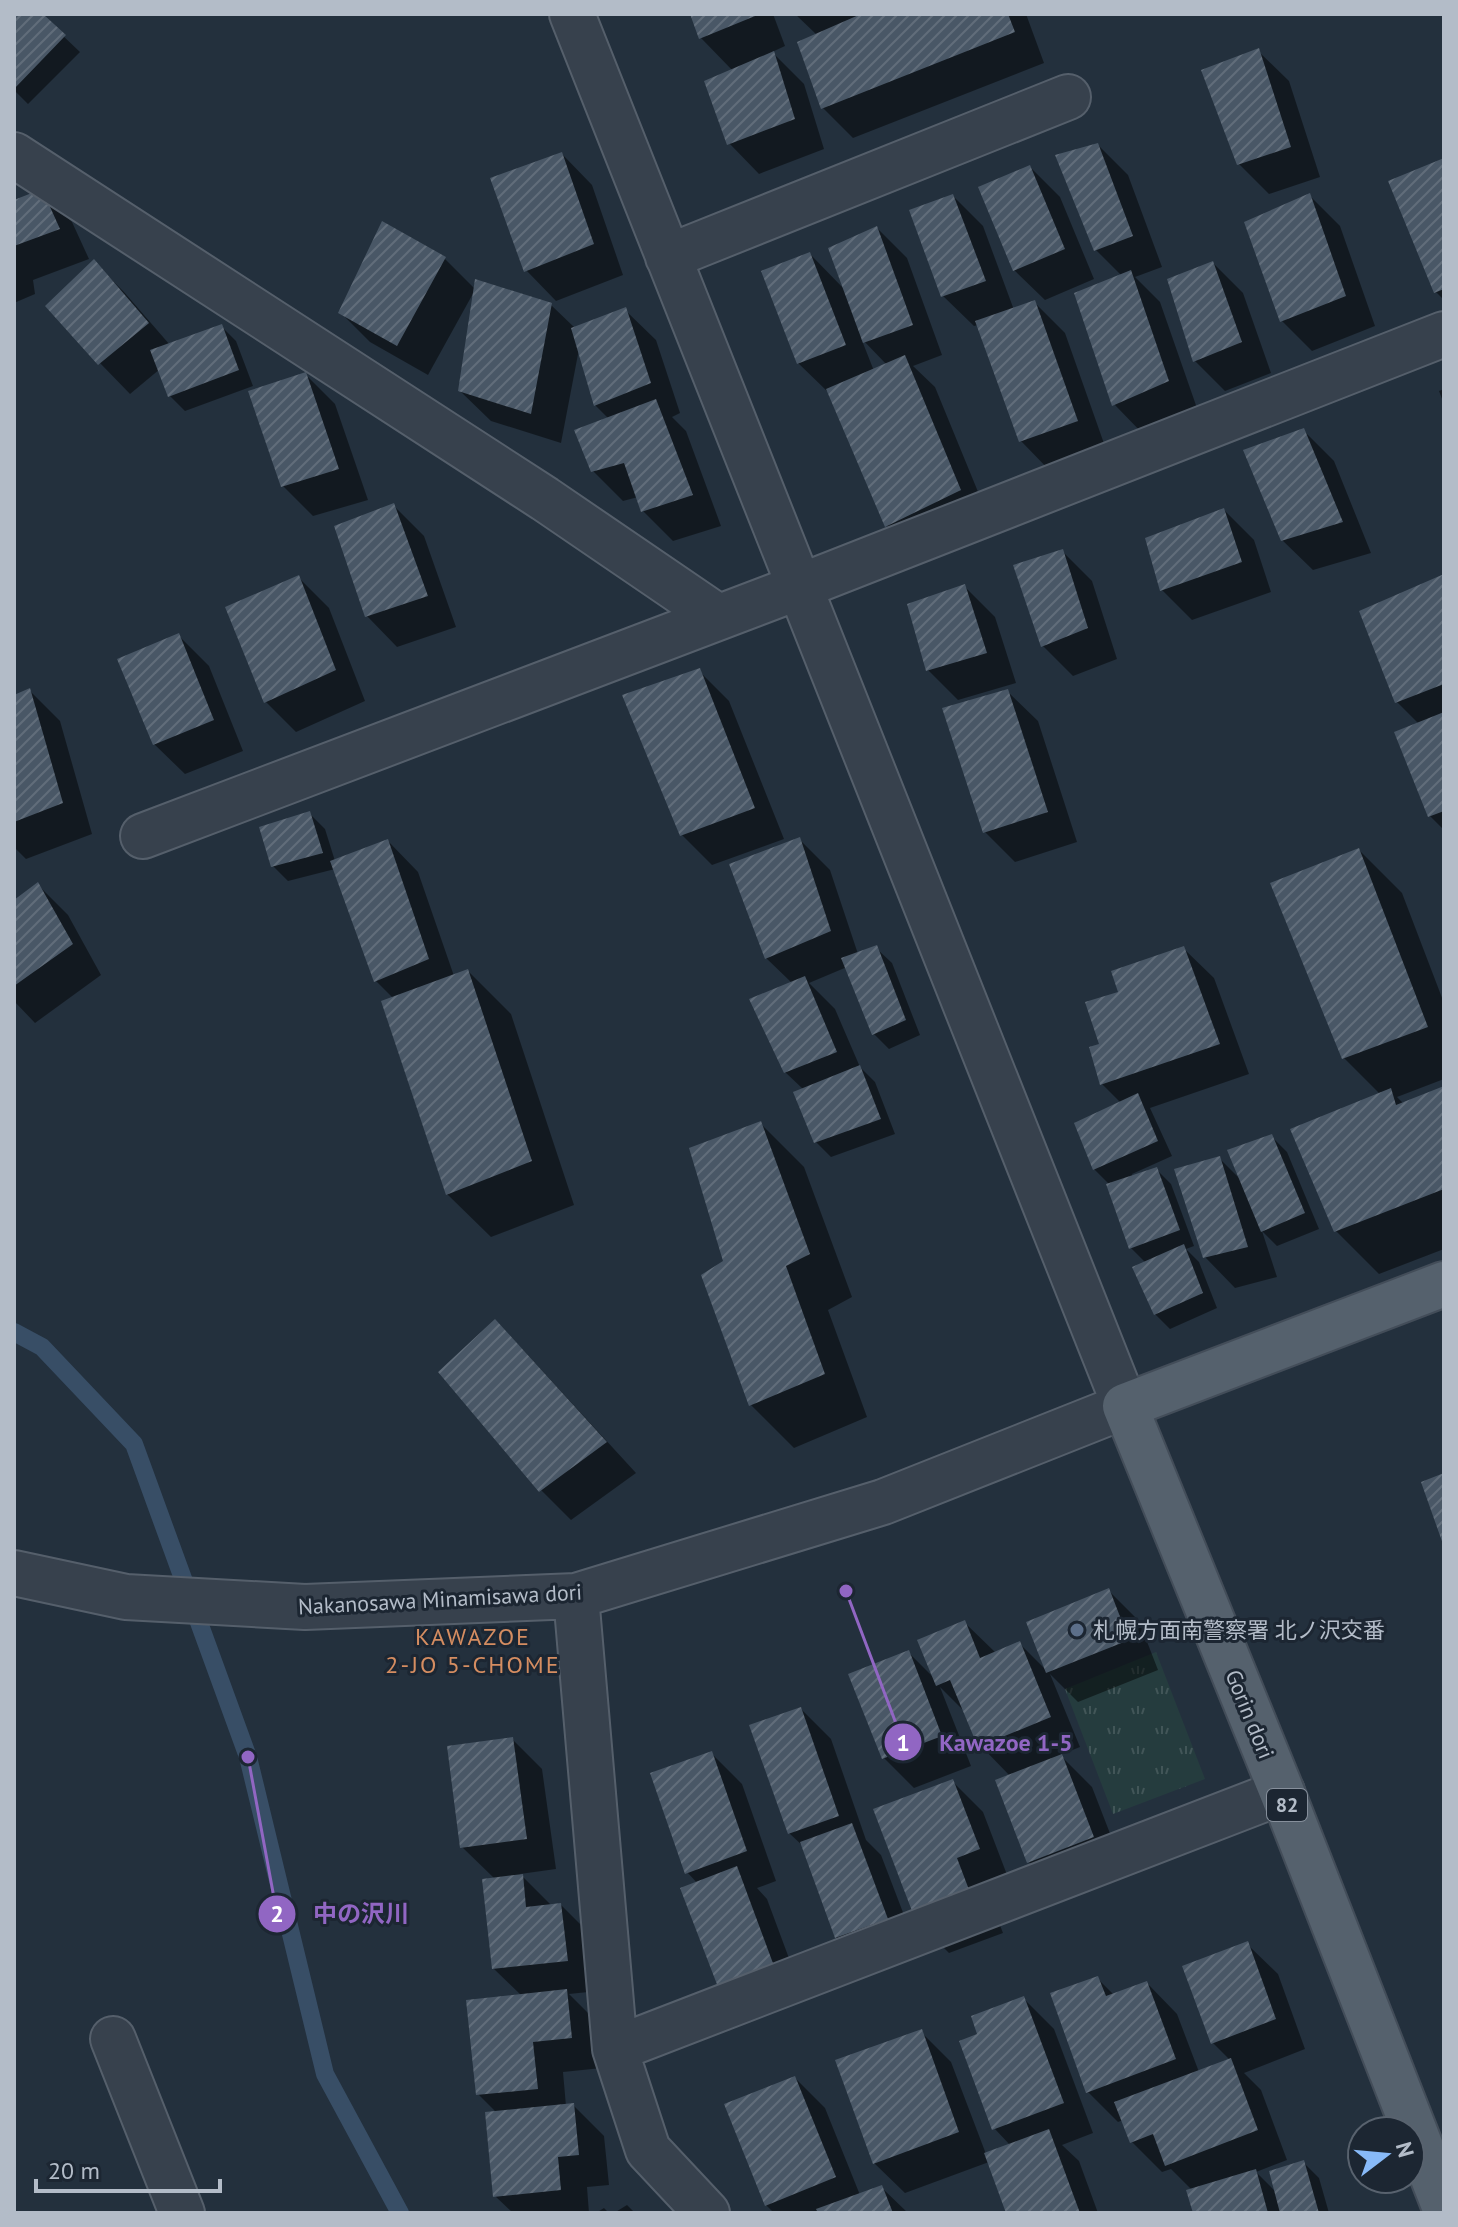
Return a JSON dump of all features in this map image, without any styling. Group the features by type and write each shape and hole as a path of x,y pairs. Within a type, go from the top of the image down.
{"main road":[{"path":"1125,1406 1444,1284"},
{"name":"Gorin dori","path":"1125,1406 1441,2192"}],"street":[{"path":"572,14 1125,1406"},
{"path":"668,257 1068,97"},
{"path":"14,155 545,499 718,617"},
{"path":"143,836 799,587 1444,334"},
{"name":"Nakanosawa Minamisawa dori","path":"14,1573 126,1597 305,1607 576,1596 883,1502 1125,1406"},
{"path":"576,1596 615,2049 648,2150 707,2213"},
{"path":"615,2049 1282,1792"},
{"path":"113,2039 182,2213"}],"green space":[{"path":"1156,1652 1205,1779 1113,1814 1065,1689"}],"building":[{"path":"14,14 43,14 66,35 14,89"},
{"path":"690,14 760,14 699,39"},
{"path":"861,14 1008,14 1015,32 821,109 797,42"},
{"path":"1259,48 1291,147 1237,165 1201,70"},
{"path":"774,51 795,119 727,145 704,81"},
{"path":"1098,143 1133,236 1094,251 1055,155"},
{"path":"562,152 594,244 524,272 490,178"},
{"path":"1444,158 1444,289 1434,293 1388,181"},
{"path":"1030,165 1065,249 1013,271 978,187"},
{"path":"42,189 60,229 14,246 14,200"},
{"path":"1310,193 1346,296 1280,322 1244,222"},
{"path":"953,194 986,281 941,297 909,210"},
{"path":"382,221 446,257 397,346 338,313"},
{"path":"877,226 913,325 863,343 828,248"},
{"path":"810,252 846,345 797,364 761,271"},
{"path":"94,259 149,323 98,365 45,306"},
{"path":"1213,261 1242,342 1193,362 1167,279"},
{"path":"1131,270 1169,381 1112,406 1074,293"},
{"path":"475,279 552,303 531,414 458,391"},
{"path":"1035,300 1078,421 1019,442 975,321"},
{"path":"626,307 651,383 594,406 571,328"},
{"path":"222,324 239,370 168,397 150,350"},
{"path":"905,355 961,490 885,527 826,389"},
{"path":"306,372 339,469 281,487 248,391"},
{"path":"656,399 693,495 641,512 624,463 591,472 574,430"},
{"path":"1304,428 1343,522 1281,541 1243,450"},
{"path":"394,503 428,596 365,617 334,526"},
{"path":"1224,508 1242,562 1160,591 1145,538"},
{"path":"1063,549 1088,628 1041,647 1013,565"},
{"path":"1444,574 1444,684 1395,703 1359,611"},
{"path":"299,575 336,670 264,703 225,607"},
{"path":"965,584 987,653 926,671 907,604"},
{"path":"179,633 214,720 153,745 117,659"},
{"path":"700,668 755,808 680,836 622,695"},
{"path":"30,688 63,803 14,822 14,695"},
{"path":"1008,689 1048,812 983,833 942,708"},
{"path":"1444,712 1444,811 1428,817 1394,732"},
{"path":"310,811 323,853 271,867 259,827"},
{"path":"800,837 831,931 765,959 729,864"},
{"path":"388,839 429,959 374,982 330,861"},
{"path":"1359,848 1428,1027 1342,1059 1270,883"},
{"path":"38,882 73,944 14,986 14,900"},
{"path":"877,945 906,1020 872,1035 841,958"},
{"path":"1184,946 1220,1044 1100,1085 1089,1047 1099,1044 1085,1002 1118,992 1111,971"},
{"path":"468,969 532,1161 446,1195 381,1001"},
{"path":"805,976 837,1052 784,1073 749,999"},
{"path":"860,1065 881,1119 814,1143 793,1092"},
{"path":"1444,1086 1444,1189 1334,1232 1290,1129 1391,1088 1396,1105"},
{"path":"1138,1093 1158,1141 1093,1170 1074,1123"},
{"path":"761,1121 810,1254 786,1266 825,1374 749,1406 701,1275 723,1261 689,1148"},
{"path":"1272,1134 1305,1213 1261,1232 1227,1150"},
{"path":"1220,1156 1248,1247 1203,1258 1174,1169"},
{"path":"1157,1167 1180,1230 1129,1249 1106,1184"},
{"path":"1184,1244 1203,1293 1154,1315 1132,1267"},
{"path":"495,1319 607,1442 539,1492 438,1372"},
{"path":"1444,1473 1444,1547 1421,1482"},
{"path":"1109,1588 1129,1640 1046,1673 1026,1622"},
{"path":"965,1620 980,1658 1020,1641 1051,1717 978,1747 950,1680 936,1686 917,1640"},
{"path":"909,1650 942,1736 882,1759 848,1674"},
{"path":"801,1707 839,1816 788,1834 749,1725"},
{"path":"513,1737 527,1839 460,1848 447,1746"},
{"path":"712,1751 747,1851 685,1874 650,1773"},
{"path":"1062,1754 1094,1837 1027,1863 995,1780"},
{"path":"953,1779 980,1849 957,1858 974,1903 917,1924 873,1809"},
{"path":"852,1823 888,1919 835,1938 800,1842"},
{"path":"737,1866 774,1966 718,1987 680,1888"},
{"path":"523,1874 526,1907 561,1903 568,1961 492,1969 482,1879"},
{"path":"1248,1941 1276,2019 1211,2044 1182,1966"},
{"path":"1098,1976 1106,1996 1147,1981 1176,2059 1086,2093 1050,1993"},
{"path":"567,1989 572,2038 533,2042 538,2089 476,2095 466,2000"},
{"path":"1024,1996 1064,2103 992,2130 959,2041 977,2034 971,2016"},
{"path":"922,2029 959,2132 873,2164 835,2060"},
{"path":"1231,2058 1258,2130 1165,2166 1153,2134 1130,2143 1114,2102"},
{"path":"795,2076 836,2177 765,2206 724,2104"},
{"path":"574,2103 579,2155 558,2157 561,2190 493,2197 485,2112"},
{"path":"1049,2129 1080,2213 1006,2213 984,2153"},
{"path":"1304,2160 1319,2213 1280,2213 1269,2171"},
{"path":"1256,2169 1268,2213 1193,2213 1186,2190"},
{"path":"882,2185 893,2213 818,2213 816,2209"}],"waterway":[{"path":"14,1332 42,1347 134,1444 248,1757 325,2074 400,2213"}],"place":[{"name":"Kawazoe 1-5","path":"846,1591"},
{"name":"札幌方面南警察署 北ノ沢交番","path":"1077,1630"},
{"name":"中の沢川","path":"248,1757"}],"district":[{"name":"KAWAZOE 2-JO 5-CHOME","path":"473,1651"}]}
